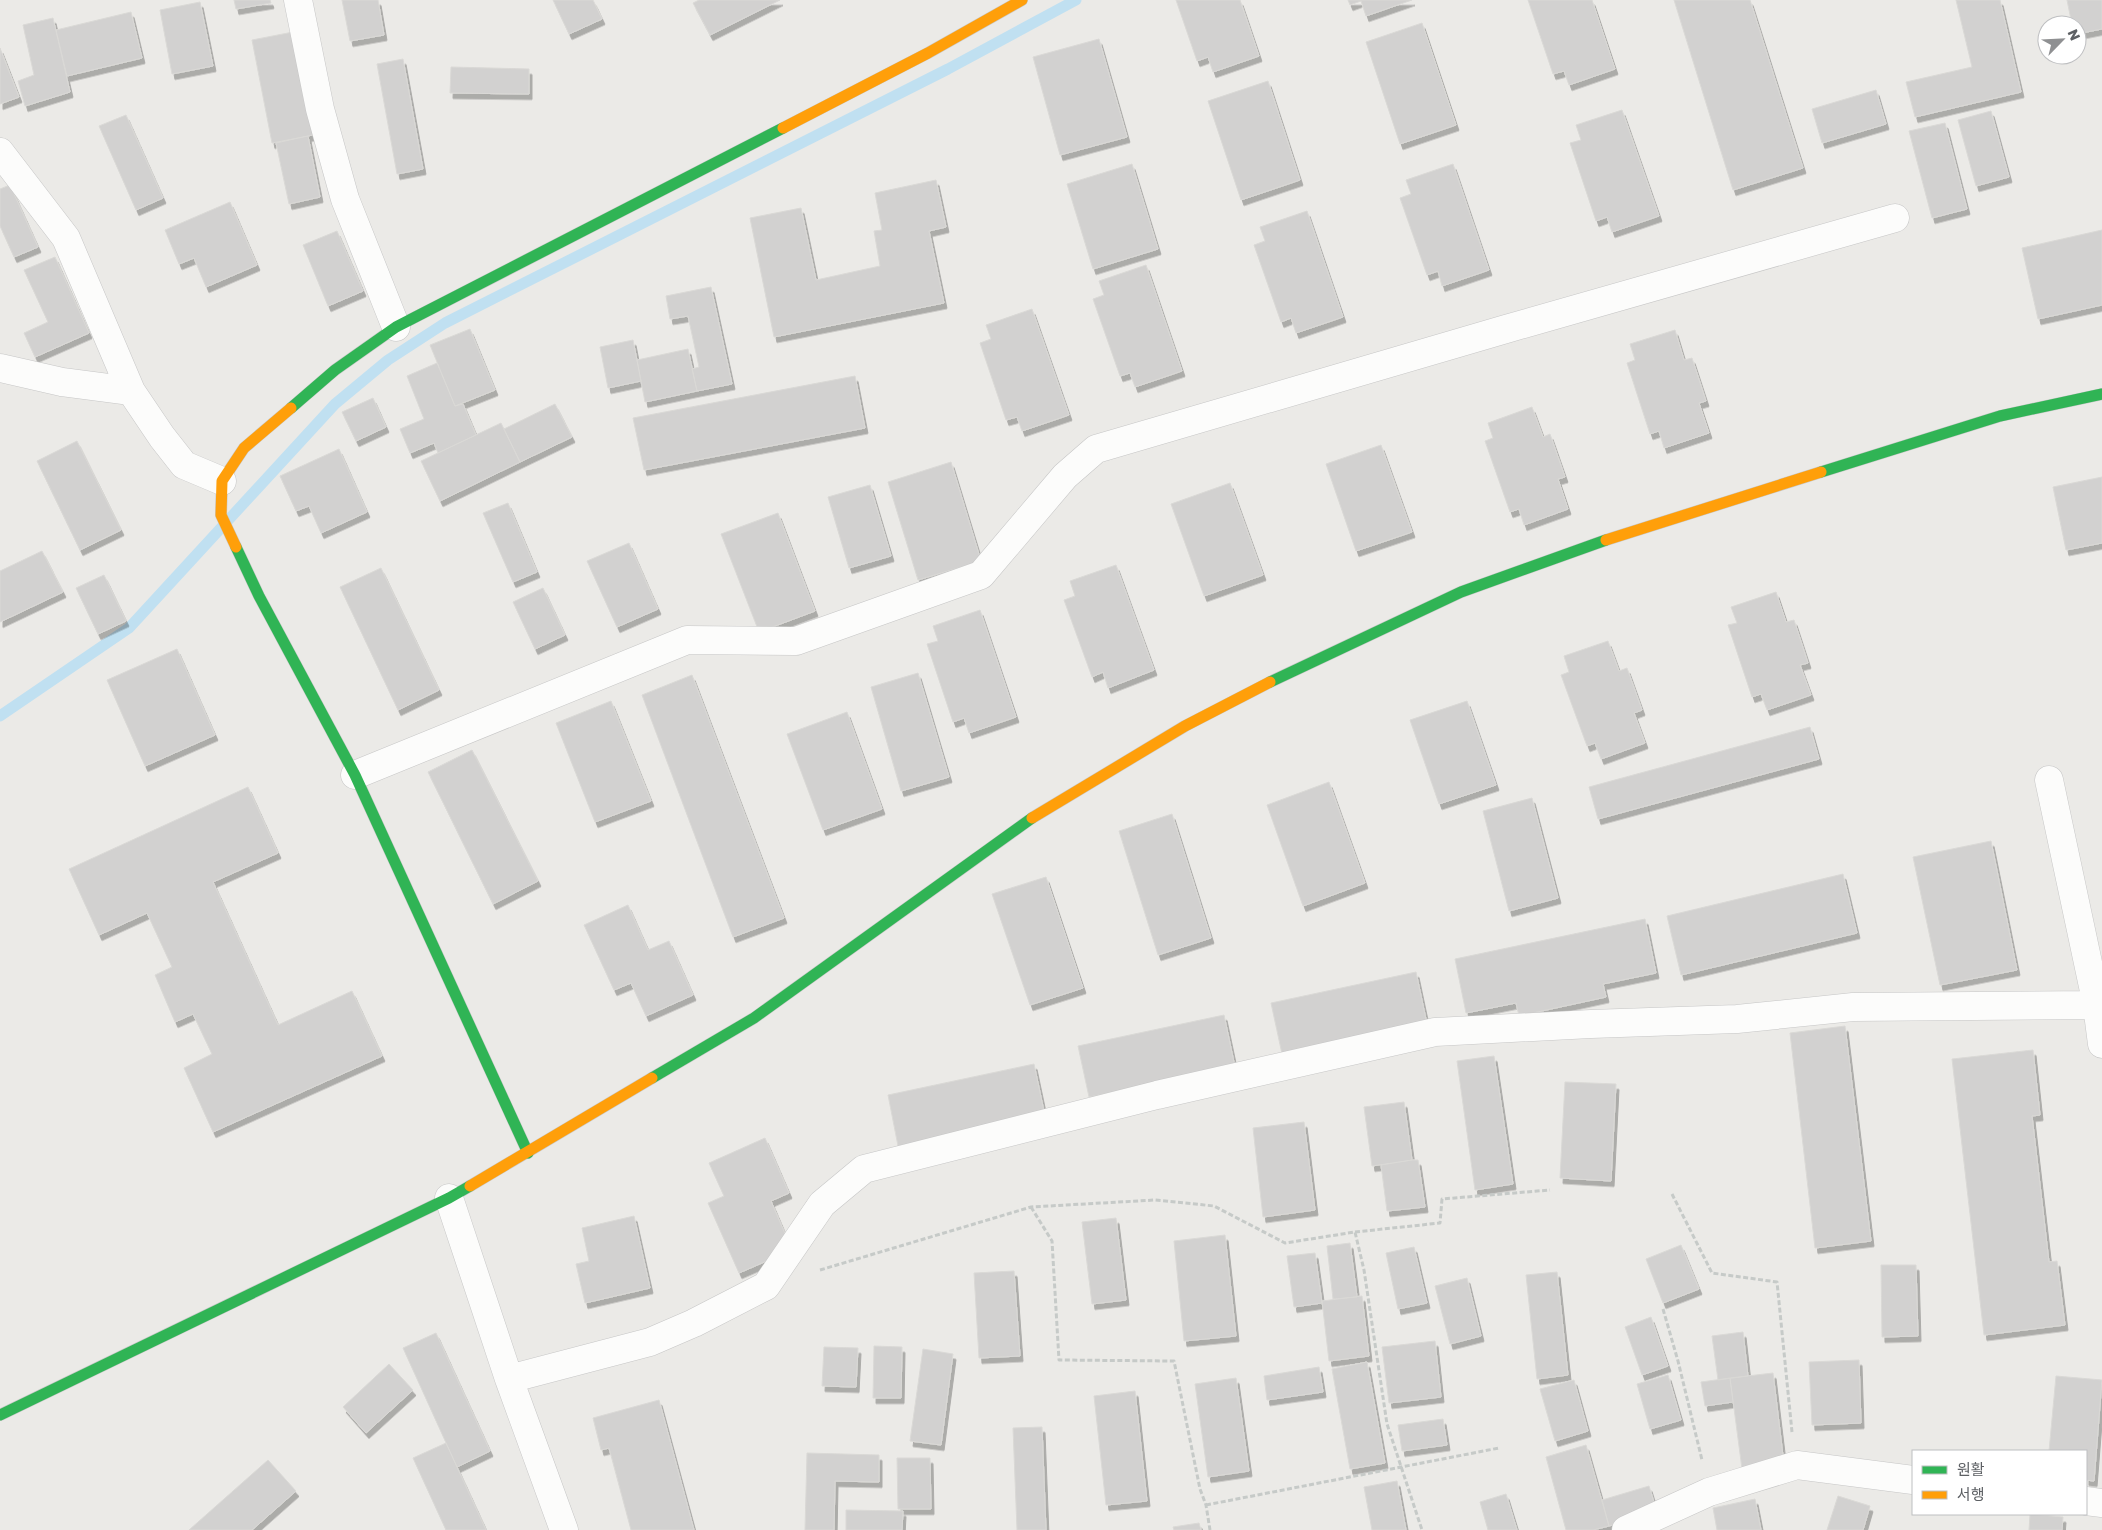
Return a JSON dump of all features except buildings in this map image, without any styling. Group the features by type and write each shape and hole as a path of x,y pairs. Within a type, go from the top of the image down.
{"street":[{"path":"298,0 320,109 345,199 396,327"},
{"path":"528,1153 355,775 259,596 228,532 221,515 222,482 244,448 335,370 396,327 928,53 1022,0"},
{"path":"0,152 66,238 131,391 162,437 184,465 222,482"},
{"path":"355,775 687,640 796,642 981,575 1065,476 1096,449 1895,218"},
{"path":"0,368 62,382 131,391"},
{"path":"0,1415 449,1198 528,1153 754,1018 1020,825 1185,726 1308,663 1461,592 1613,538 2000,416 2102,394"},
{"path":"2048,780 2097,1005 2102,1044"},
{"path":"509,1378 650,1342 694,1324 766,1286 822,1204 864,1169 1157,1095 1435,1032 1737,1019 1853,1007 2097,1005"},
{"path":"449,1198 509,1378 564,1530"},
{"path":"1626,1530 1709,1492 1798,1464 1912,1480"},
{"path":"2087,1502 2102,1503"}],"path":[{"path":"766,1286 1031,1207 1155,1200 1214,1206 1285,1243 1355,1232 1440,1223 1442,1198 1550,1190"},
{"path":"1672,1194 1712,1273 1777,1282 1793,1443 1798,1464"},
{"path":"1031,1207 1052,1241 1059,1360 1174,1361 1200,1489 1206,1504 1210,1530"},
{"path":"1355,1232 1364,1270 1387,1424 1422,1530"},
{"path":"1663,1309 1678,1361 1709,1492"},
{"path":"1206,1504 1402,1465 1499,1448"}],"waterway":[{"path":"0,716 129,628 335,404 388,360 445,323 948,69 1076,0"}],"traffic: fast":[{"path":"291,408 335,370 396,327 783,128"},
{"path":"1821,472 2000,416 2102,394"},
{"path":"1270,682 1461,592 1606,540"},
{"path":"236,547 259,596 355,775 528,1153"},
{"path":"652,1078 754,1018 1032,818"},
{"path":"0,1415 449,1198 470,1186"}],"traffic: slow":[{"path":"783,128 928,53 1022,0"},
{"path":"236,547 221,515 222,481 244,448 291,408"},
{"path":"1606,540 1821,472"},
{"path":"1032,818 1185,726 1270,682"},
{"path":"470,1186 652,1078"}]}
